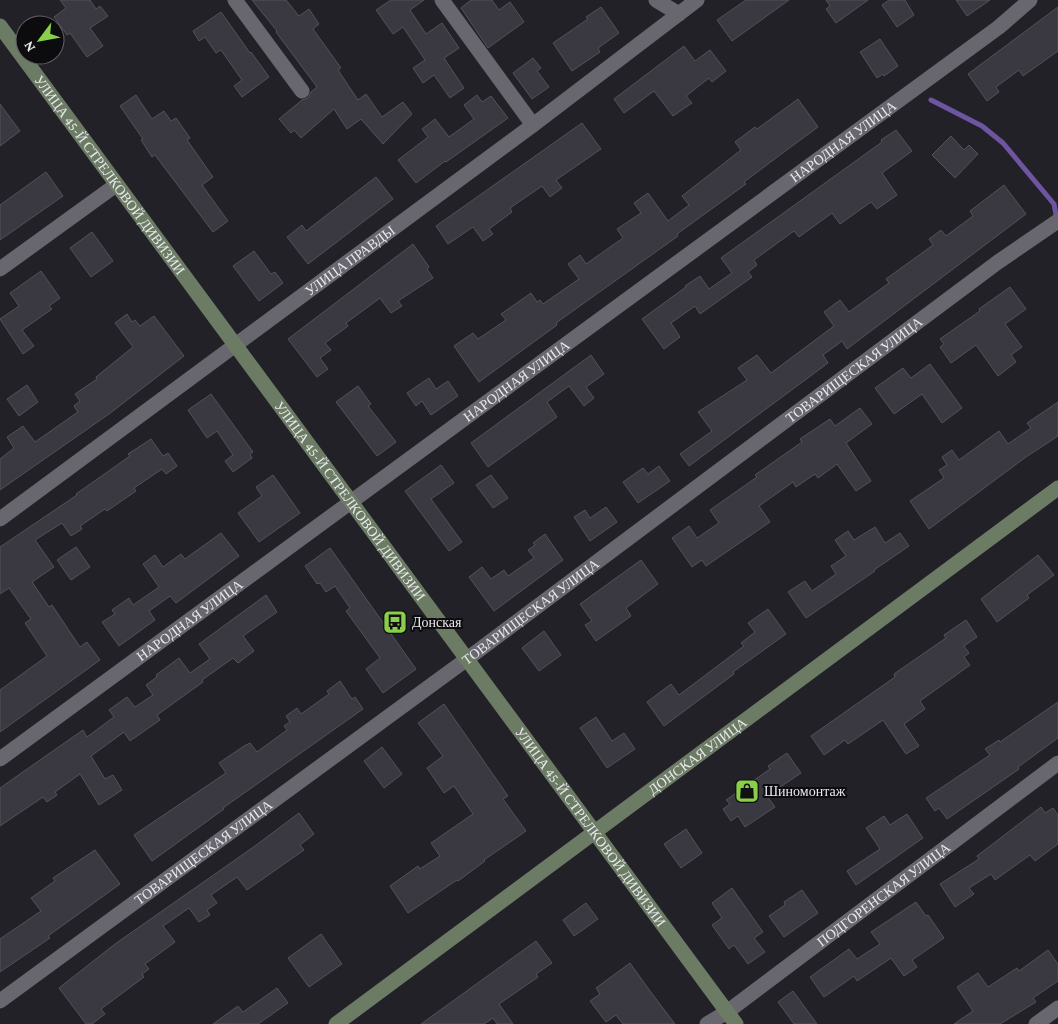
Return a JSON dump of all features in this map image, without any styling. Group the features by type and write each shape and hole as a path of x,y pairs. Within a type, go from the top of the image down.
{"main road":[{"name":"УЛИЦА 45-Й СТРЕЛКОВОЙ ДИВИЗИИ","path":"1,29 732,1018"},
{"name":"ДОНСКАЯ УЛИЦА","path":"336,1024 1058,488"}],"street":[{"path":"235,0 302,91"},
{"path":"442,0 533,125"},
{"path":"656,0 679,14"},
{"name":"УЛИЦА ПРАВДЫ","path":"0,519 533,125 697,0"},
{"name":"НАРОДНАЯ УЛИЦА","path":"0,759 983,38 1030,0"},
{"path":"0,269 116,185"},
{"name":"ТОВАРИЩЕСКАЯ УЛИЦА","path":"0,1001 467,659 998,262 1058,221"},
{"name":"ПОДГОРЕНСКАЯ УЛИЦА","path":"707,1024 732,1018 1058,763"},
{"path":"1036,1024 1058,1008"}],"building":[{"path":"60,0 90,0 96,9 100,6 108,16 90,28 103,46 87,57 70,33 67,35 65,32 65,15 57,15 66,8"},
{"path":"252,0 286,0 299,16 309,9 319,24 313,29 341,68 338,70 358,100 366,94 382,117 403,102 412,114 383,144 361,119 347,129 334,109 301,138 294,130 291,133 279,119 302,100 308,98 317,87"},
{"path":"391,0 424,0 410,10 426,34 442,23 459,48 444,58 464,88 450,98 434,75 423,83 413,68 425,60 403,27 393,34 376,10"},
{"path":"471,0 492,0 499,10 510,2 524,22 488,48 461,8"},
{"path":"746,0 789,0 732,41 717,20"},
{"path":"826,0 868,0 836,23 826,9 830,6"},
{"path":"889,0 905,0 914,15 897,27 882,5"},
{"path":"956,0 990,0 967,16"},
{"path":"601,7 619,33 598,48 600,52 572,71 553,43 588,19 586,17"},
{"path":"1058,7 1058,51 1023,76 1019,70 996,87 999,92 987,101 968,74"},
{"path":"221,12 269,77 242,97 234,86 242,80 221,50 216,53 205,37 199,41 193,31"},
{"path":"880,39 898,66 884,76 883,74 877,78 860,52"},
{"path":"684,46 695,61 710,50 726,71 712,82 709,78 686,96 692,103 673,116 654,91 624,113 614,99"},
{"path":"533,58 541,68 537,71 549,87 532,99 513,73"},
{"path":"136,95 152,119 164,111 171,121 176,118 190,138 187,140 213,177 202,185 228,221 213,232 155,155 152,157 141,140 143,139 120,106"},
{"path":"477,95 482,102 491,96 508,118 416,183 398,160 428,137 422,129 435,119 449,137 474,119 464,105"},
{"path":"798,99 818,127 744,182 746,184 677,234 678,236 556,323 557,325 479,382 454,346 473,333 478,339 506,320 501,314 531,293 537,302 540,300 543,304 579,279 568,264 580,255 586,264 623,238 617,229 641,213 634,203 648,193 668,221 689,205 682,196 741,150 735,142 755,127 757,129"},
{"path":"0,104 20,131 0,146"},
{"path":"582,123 601,149 556,180 562,188 550,197 542,186 510,208 512,212 489,229 493,234 483,241 473,227 448,244 436,226"},
{"path":"896,130 912,151 882,173 897,195 877,209 871,202 840,224 832,213 799,237 794,231 754,260 757,265 748,272 752,277 700,314 695,306 671,323 680,337 664,349 642,319 700,276 709,289 732,273 721,258"},
{"path":"951,136 964,150 969,145 978,154 955,178 932,155"},
{"path":"46,172 63,196 0,240 0,205"},
{"path":"376,177 393,199 308,264 287,237 302,225 306,231"},
{"path":"1004,185 1026,214 847,349 842,341 823,355 828,363 689,466 680,454 712,431 698,412 747,380 738,368 757,355 771,373 834,326 824,312 840,300 849,312 889,283 886,279 933,245 929,239 941,230 946,236 973,216 970,211"},
{"path":"92,232 113,261 91,277 70,248"},
{"path":"413,244 429,267 427,269 433,278 398,301 402,306 391,313 380,298 346,323 348,326 325,343 331,350 320,358 328,369 317,377 288,339"},
{"path":"254,251 271,274 275,272 283,283 259,301 233,266"},
{"path":"41,271 60,298 49,306 52,309 22,330 34,346 23,354 0,319 19,306 10,293"},
{"path":"1010,287 1026,309 1005,324 1022,347 1011,355 1016,362 998,376 976,345 951,363 940,347 944,344 940,339"},
{"path":"127,314 132,322 135,320 140,326 154,316 184,356 109,414 0,490 0,459 14,448 7,437 23,426 35,442 78,412 74,406 80,401 75,394 97,379 96,377 133,347 115,323"},
{"path":"591,355 604,374 586,387 594,398 584,406 569,386 547,402 557,417 488,467 471,443"},
{"path":"930,364 962,408 942,423 922,394 894,414 875,388 903,368 911,378"},
{"path":"429,378 436,389 448,381 458,396 431,415 422,401 416,406 407,393"},
{"path":"27,385 38,402 19,416 7,399"},
{"path":"358,386 371,404 368,406 396,442 377,456 336,402"},
{"path":"211,394 253,452 250,454 252,458 233,472 225,461 233,455 217,431 207,438 188,410"},
{"path":"1058,402 1058,436 1026,457 929,529 910,501 944,478 939,470 947,465 942,457 952,450 959,460 999,431 1008,444 1031,428 1027,423"},
{"path":"860,408 872,424 846,443 871,481 856,491 837,464 818,478 815,474 796,487 793,482 759,506 770,522 706,566 702,560 692,567 672,538 689,526 697,538 719,523 710,510 802,442 800,439 830,419 835,426"},
{"path":"151,439 163,456 168,453 177,466 166,474 162,469 134,488 136,491 107,511 105,509 80,526 82,529 71,536 62,523 35,540 54,567 32,582 49,607 52,605 80,647 87,642 100,660 0,732 0,690 47,656 25,623 31,619 9,588 0,594 0,547 77,495 130,456 128,454"},
{"path":"441,465 454,483 431,499 462,542 449,551 405,491"},
{"path":"659,466 670,481 638,503 623,482 643,468 648,474"},
{"path":"273,475 300,513 259,542 238,513 262,496 256,487"},
{"path":"491,475 508,498 493,508 476,485"},
{"path":"606,507 617,522 590,541 574,517 585,510 590,518"},
{"path":"875,527 885,543 900,533 909,546 806,618 788,592 805,581 812,591 836,574 831,566 846,556 835,540 848,531 854,540"},
{"path":"221,533 239,556 176,603 170,596 149,611 155,620 119,646 102,622 115,614 112,610 129,598 133,605 159,587 143,564 155,555 163,567 181,554 185,559"},
{"path":"545,534 563,560 494,611 469,577 482,567 491,579 504,570 508,576 534,558 528,550 535,545 533,543"},
{"path":"76,547 90,567 71,580 57,560"},
{"path":"330,548 416,669 383,693 366,669 380,658 346,611 350,608 335,586 326,592 320,583 317,584 305,566"},
{"path":"1038,555 1054,575 1027,595 1029,598 997,622 981,599"},
{"path":"641,560 658,584 626,608 631,616 596,641 585,625 592,621 580,604"},
{"path":"266,595 277,612 243,636 254,651 238,663 233,658 202,680 203,682 157,715 160,720 130,741 124,732 91,756 105,779 113,775 122,790 99,805 80,774 55,792 57,795 47,802 43,797 0,826 0,788 83,730 87,737 114,717 109,710 127,697 135,707 153,695 146,685 179,658 190,673 210,659 199,644"},
{"path":"768,609 786,634 733,672 734,674 664,726 647,702 671,684 679,695 744,646 741,643 755,632 748,623"},
{"path":"966,620 977,637 964,646 969,653 964,657 970,665 920,701 925,709 904,724 919,746 906,754 883,720 848,744 845,740 824,755 811,736 895,677 894,674 946,638 944,635"},
{"path":"544,631 561,655 539,671 522,648"},
{"path":"340,681 352,699 355,697 363,709 223,808 152,861 134,835 226,773 219,763 250,743 257,752 287,730 284,726 290,722 286,716 297,708 301,714 329,694 327,691"},
{"path":"1058,702 1058,738 1018,767 1019,769 947,819 939,808 935,811 926,798 990,755 985,749 999,740 1000,742"},
{"path":"444,704 508,796 503,799 526,831 484,860 458,881 408,913 390,886 418,866 420,869 440,856 431,843 473,814 454,786 444,793 427,768 443,756 418,723"},
{"path":"596,717 612,741 624,733 635,749 607,768 580,728"},
{"path":"382,747 402,774 384,788 364,761"},
{"path":"787,753 801,773 767,796 775,807 745,827 738,816 731,821 723,809 730,804 726,800 770,769 768,766"},
{"path":"1041,807 1045,813 1053,808 1058,815 1058,844 1035,861 1030,855 995,880 991,874 969,888 974,894 955,907 940,884 979,859 977,856"},
{"path":"299,813 314,834 300,845 304,850 247,890 237,877 211,895 217,903 207,910 210,915 199,922 189,908 163,926 175,942 145,964 149,969 142,974 144,977 101,1009 105,1014 92,1024 86,1024 59,988 115,944"},
{"path":"907,814 923,838 856,885 847,871 880,849 866,828 884,816 890,825"},
{"path":"686,829 702,853 681,868 664,844"},
{"path":"95,850 120,884 48,936 50,938 0,972 0,939 41,911 31,898 55,881 53,878"},
{"path":"732,888 763,932 754,938 765,952 748,964 734,945 729,949 712,925 722,918 712,903"},
{"path":"802,890 818,913 784,937 769,916 785,905 784,902"},
{"path":"916,902 944,938 912,960 917,967 904,976 891,958 857,981 854,976 824,997 810,977 849,949 857,959 880,944 871,932"},
{"path":"586,903 598,919 574,936 563,920"},
{"path":"321,934 342,964 309,987 288,958"},
{"path":"536,941 552,963 536,974 538,977 499,1004 513,1024 497,1024 493,1018 484,1024 421,1024"},
{"path":"1048,950 1058,964 1058,981 1033,998 1036,1002 1000,1024 954,1024 973,1011 957,987 978,973 988,987 1017,968 1019,971"},
{"path":"630,963 675,1024 623,1024 616,1015 606,1022 590,1001 600,994 596,988"},
{"path":"277,988 288,1003 258,1024 213,1024 238,1006 243,1012"},
{"path":"793,991 817,1024 794,1024 778,1002"}],"waterway":[{"path":"931,100 982,126 1003,143 1054,204 1057,220"}],"place":[{"name":"Донская","path":"395,622"},
{"name":"Шиномонтаж","path":"747,791"}]}
